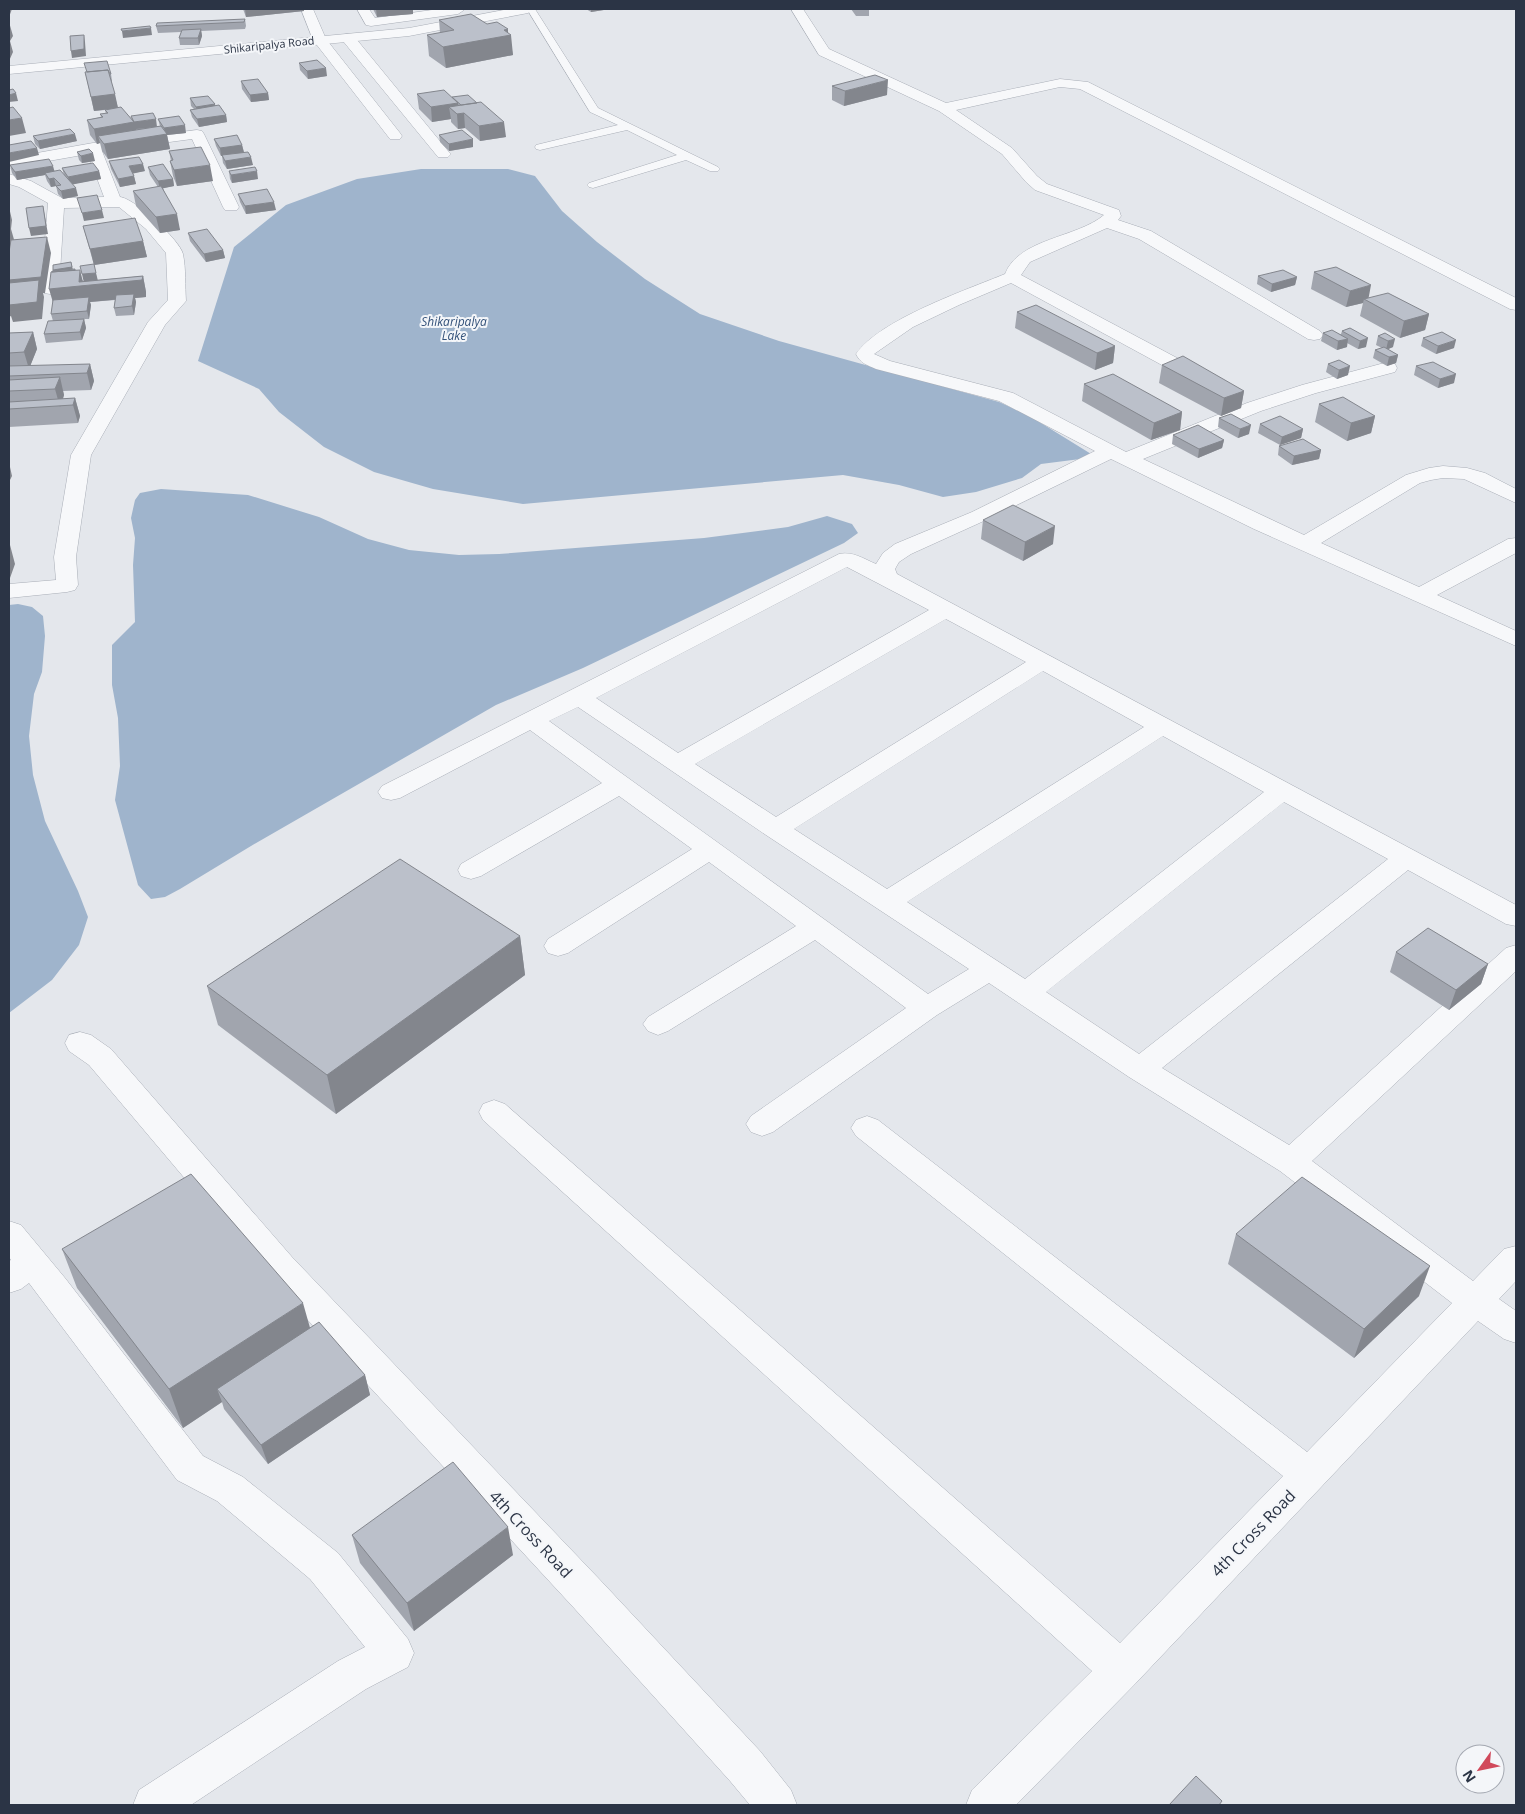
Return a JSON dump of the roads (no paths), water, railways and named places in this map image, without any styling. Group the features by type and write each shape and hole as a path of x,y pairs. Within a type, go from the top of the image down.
{"street":[{"path":"307,9 320,40 395,136"},
{"path":"363,9 371,22 460,13"},
{"name":"Shikaripalya Road","path":"9,70 409,32 436,27 460,13 529,9"},
{"path":"797,9 824,52 944,108 1009,152 1026,175 1039,185 1060,197 1103,208 1113,216 1106,222 1024,258 1016,267 1012,277 953,301 907,323 868,350 865,354 867,358 883,365 1006,397 1118,456 1516,639"},
{"path":"426,15 436,27"},
{"path":"348,38 443,154"},
{"path":"944,108 1060,83 1083,85 1516,304"},
{"path":"187,117 197,134 231,207"},
{"path":"9,163 93,148 197,134"},
{"path":"93,148 114,202"},
{"path":"9,179 25,184 59,203 123,202 152,226 174,252 177,301 157,322 81,455 65,557 67,585 9,591"},
{"path":"50,290 56,201"},
{"path":"1106,222 1145,234 1314,335"},
{"path":"1012,277 1220,389"},
{"path":"888,578 884,569 891,558 903,549 1118,456 1246,403 1388,368"},
{"path":"1306,543 1413,480 1432,474 1451,471 1468,474 1516,497"},
{"path":"1420,595 1516,544"},
{"path":"392,792 847,559 888,578 1516,917"},
{"path":"677,764 946,610"},
{"path":"775,829 1042,662"},
{"path":"579,697 775,829 1140,1069 1291,1162 1475,1301 1516,1329"},
{"path":"532,720 927,1008"},
{"path":"887,902 1162,726"},
{"path":"471,870 620,784"},
{"path":"1026,993 1282,791"},
{"path":"558,946 710,850"},
{"path":"1140,1069 1406,858"},
{"path":"658,1024 815,927"},
{"path":"1291,1162 1516,955"},
{"path":"762,1124 927,1008 990,969"},
{"name":"4th Cross Road","path":"80,1043 100,1057 280,1267 601,1609 745,1766 776,1805"},
{"path":"494,1112 1122,1670"},
{"path":"867,1128 1309,1475"},
{"path":"9,1234 21,1271 190,1468 230,1489 324,1566 394,1653 352,1675 154,1805"},
{"name":"4th Cross Road","path":"987,1805 1122,1670 1516,1259"}],"lane":[{"path":"529,9 594,110 714,169"},
{"path":"540,147 628,126"},
{"path":"593,185 687,156"}],"water":[{"name":"Shikaripalya Lake","path":"421,169 508,169 535,176 562,211 597,242 645,279 700,314 779,341 999,402 1028,415 1096,457 1041,464 1022,478 976,492 943,497 899,485 843,475 523,504 433,489 374,472 324,447 279,412 259,389 198,361 234,247 286,205 357,179"},
{"path":"161,489 248,495 319,517 368,539 409,550 459,555 499,554 704,538 788,527 827,516 852,524 858,533 844,543 583,668 496,705 180,889 165,897 151,899 138,885 115,800 120,766 118,718 112,685 112,645 135,622 133,565 135,538 131,518 135,500 140,493"},
{"path":"18,604 32,607 43,616 45,636 42,672 34,694 29,736 33,775 45,821 78,891 88,917 79,945 52,980 9,1013 9,605"}]}
